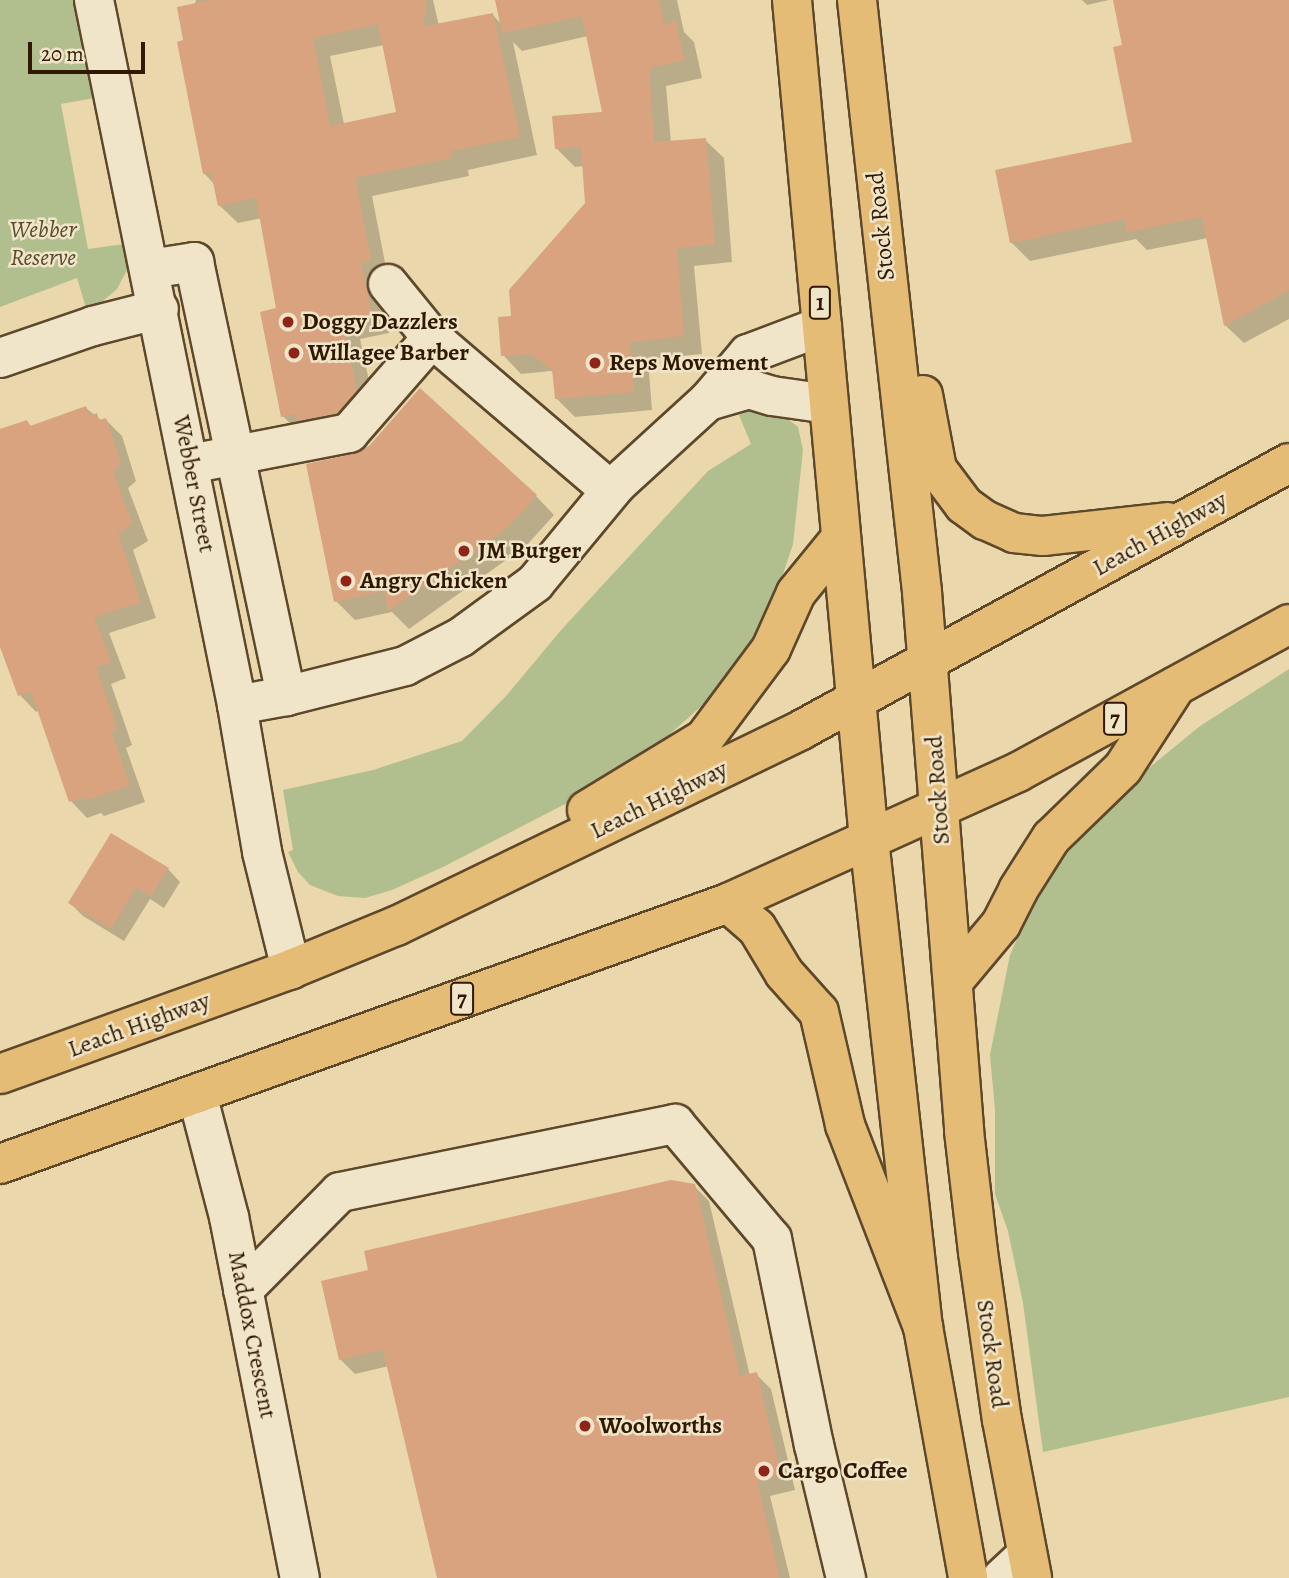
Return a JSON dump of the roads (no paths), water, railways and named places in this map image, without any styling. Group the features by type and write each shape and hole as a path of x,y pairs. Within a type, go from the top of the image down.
{"main road":[{"name":"1","path":"792,0 869,839"},
{"name":"Stock Road","path":"857,0 929,662 939,810 955,979 964,1130 1020,1570"},
{"path":"888,294 918,365 937,469 964,505 985,520 1014,533 1043,536 1185,520"},
{"name":"Leach Highway","path":"0,1074 290,969 396,926 856,701 1289,463"},
{"path":"509,872 584,812 704,739 771,649 796,593 840,539"},
{"name":"7","path":"0,1164 728,903 939,810 1018,772 1289,624"},
{"path":"955,979 1001,924 1018,890 1052,838 1123,768 1176,686"},
{"path":"869,839 923,1327 959,1573"},
{"path":"728,903 757,928 784,973 819,1012 845,1125 923,1327"}],"street":[{"name":"Webber Street","path":"94,0 190,464 237,705 262,852 290,969"},
{"path":"150,269 194,262 286,696"},
{"path":"387,284 432,338 611,491"},
{"path":"0,358 93,326 159,309"},
{"path":"237,705 286,696 405,666 461,637 535,583 611,491 708,401 748,354 822,326"},
{"path":"190,464 349,433 432,338"},
{"path":"708,401 749,389 772,396 828,404"},
{"name":"Maddox Crescent","path":"197,1094 229,1217 300,1578"},
{"path":"243,1290 341,1192 675,1124 772,1239 814,1444 846,1578"}],"place":[{"name":"Doggy Dazzlers","path":"288,322"},
{"name":"Willagee Barber","path":"294,353"},
{"name":"Reps Movement","path":"595,363"},
{"name":"JM Burger","path":"464,551"},
{"name":"Angry Chicken","path":"346,581"},
{"name":"Woolworths","path":"585,1426"},
{"name":"Cargo Coffee","path":"764,1471"}],"park label":[{"name":"Webber Reserve","path":"43,244"}]}
